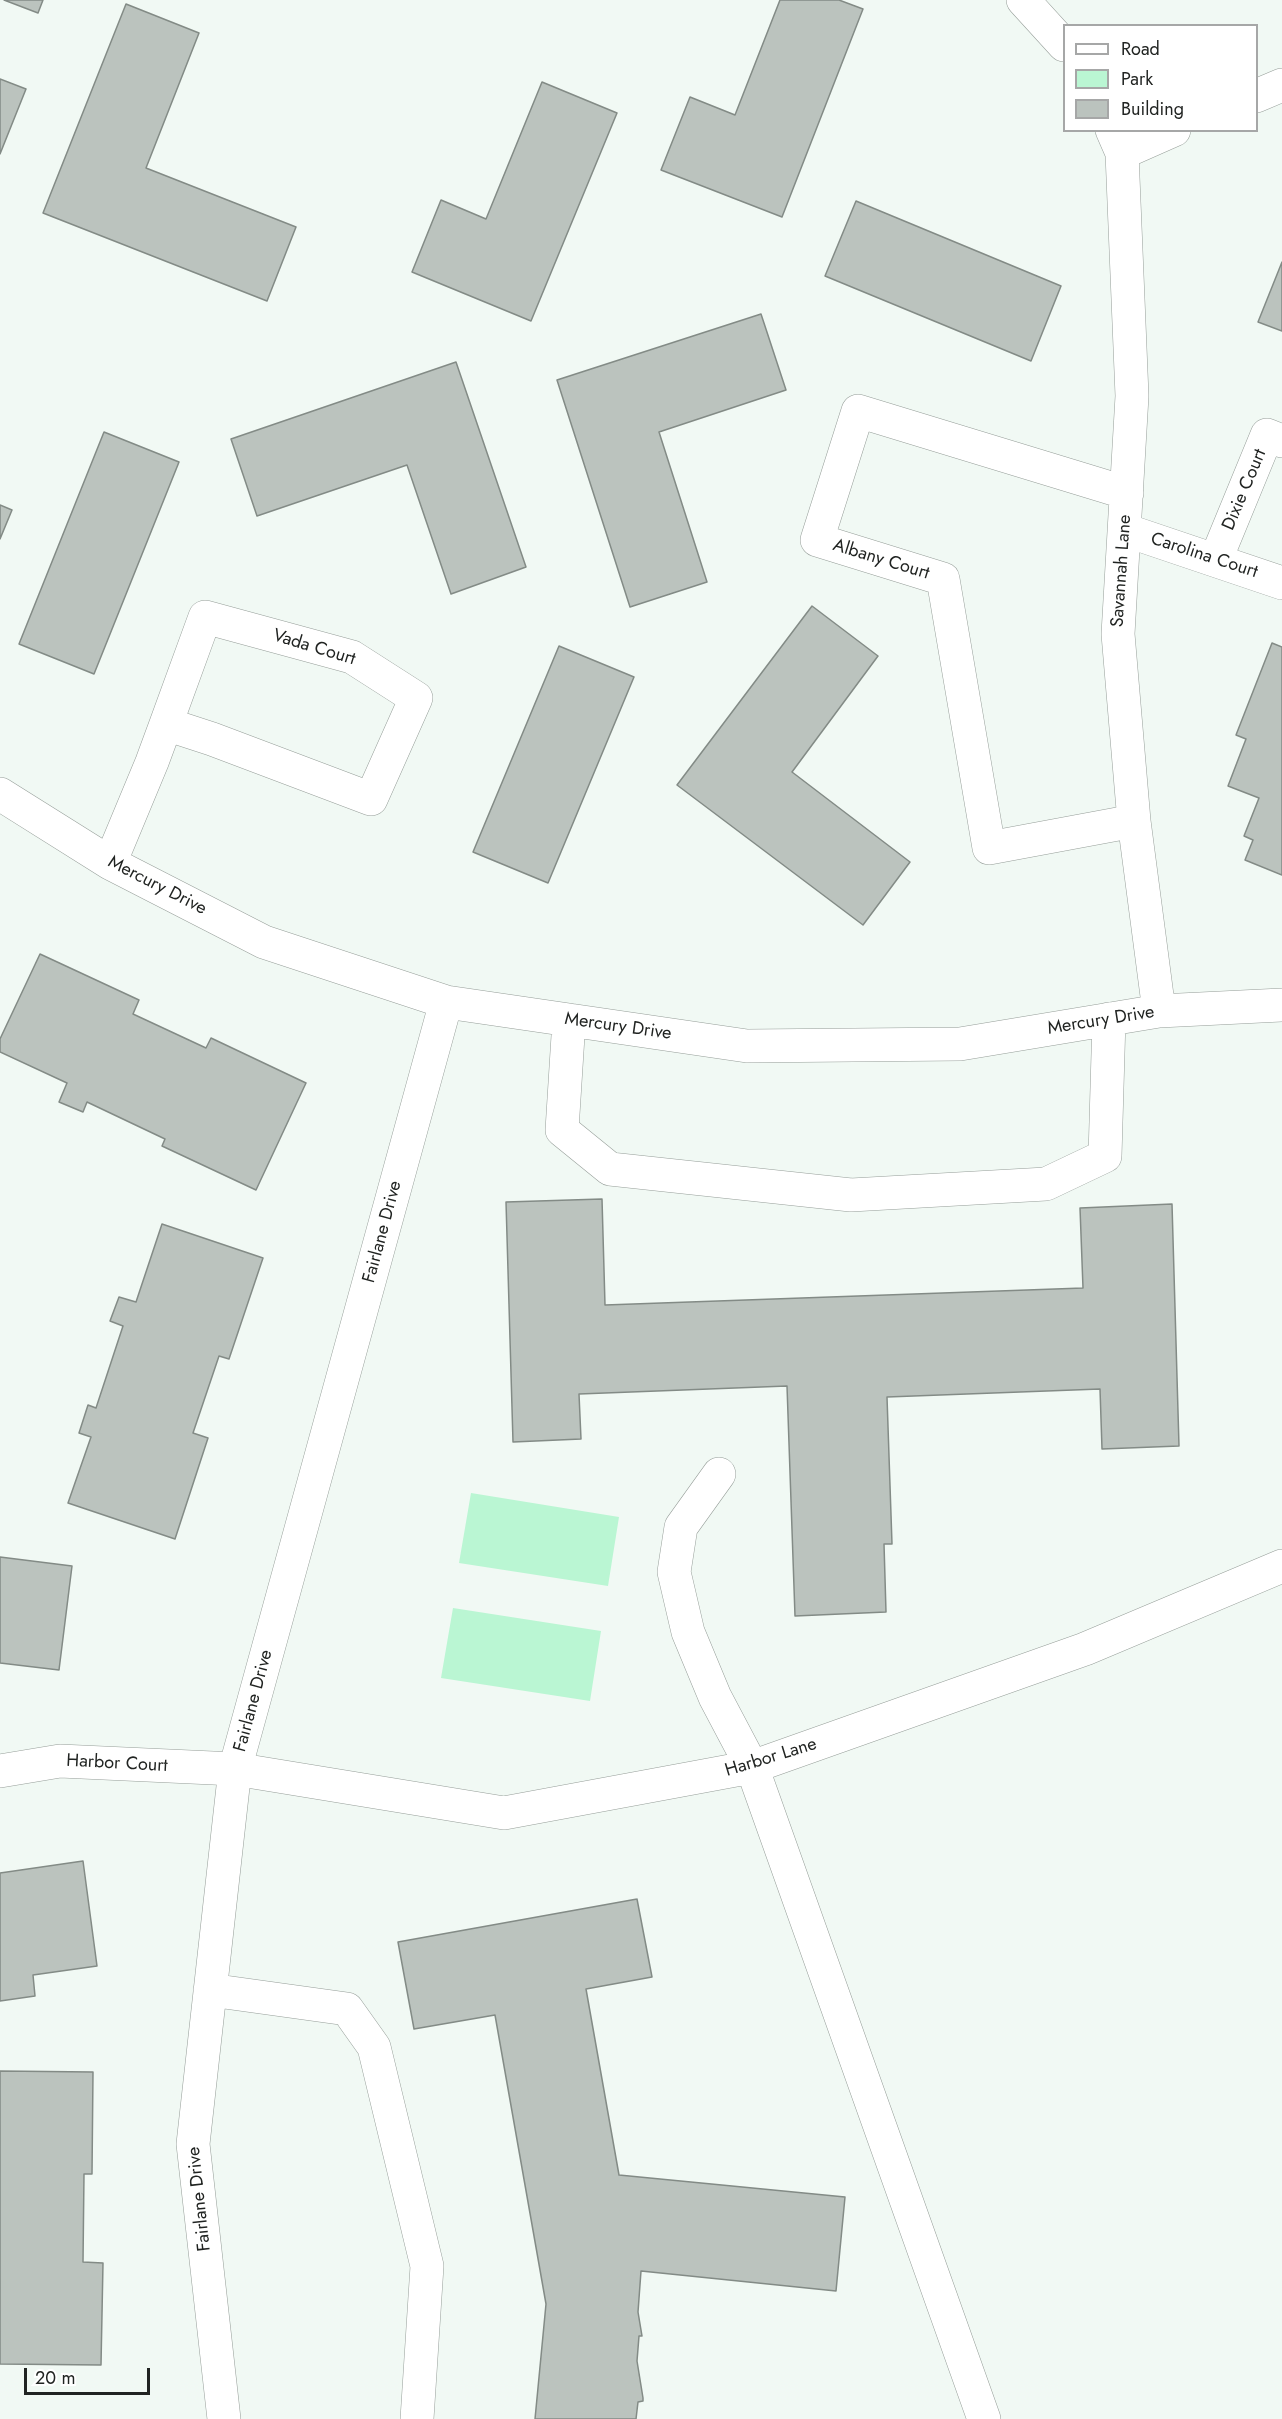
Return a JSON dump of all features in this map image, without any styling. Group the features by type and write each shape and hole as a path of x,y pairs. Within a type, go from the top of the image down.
{"street":[{"path":"1023,0 1063,43"},
{"path":"1258,96 1282,85"},
{"path":"1117,142 1164,132"},
{"name":"Savannah Lane","path":"1117,142 1132,396 1118,634 1134,821 1160,1011"},
{"name":"Albany Court","path":"1127,493 858,411 817,540 943,579 989,848 1134,821"},
{"name":"Dixie Court","path":"1216,559 1267,435 1282,441"},
{"name":"Carolina Court","path":"1125,530 1282,583"},
{"name":"Vada Court","path":"110,863 206,617 352,657 416,698 371,799 166,724"},
{"name":"Mercury Drive","path":"0,794 110,863 264,942 446,1002 747,1046 960,1044 1160,1011 1282,1005"},
{"name":"Fairlane Drive","path":"224,2419 193,2144 235,1769 446,1002"},
{"path":"569,1020 562,1130 610,1169 851,1195 1046,1184 1105,1156 1109,1020"},
{"path":"719,1474 681,1527 674,1572 688,1632 716,1697 752,1767 984,2419"},
{"name":"Harbor Lane","path":"235,1769 504,1813 752,1767 1084,1649 1282,1566"},
{"name":"Harbor Court","path":"0,1771 60,1761 235,1769"},
{"path":"210,1990 347,2009 374,2047 427,2266 417,2419"}],"green space":[{"path":"471,1493 619,1517 608,1586 459,1563"},
{"path":"453,1608 601,1631 590,1701 441,1678"}],"building":[{"path":"4,0 43,0 38,13"},
{"path":"780,0 839,0 863,9 782,217 661,170 690,97 735,115"},
{"path":"126,4 199,33 146,168 296,227 267,301 43,213"},
{"path":"0,79 26,89 0,154"},
{"path":"542,82 617,113 531,321 412,272 441,200 486,219"},
{"path":"856,201 1061,286 1031,361 825,276"},
{"path":"1282,262 1282,331 1258,322"},
{"path":"761,314 786,390 659,432 707,582 630,607 557,380"},
{"path":"456,362 526,567 451,594 407,465 257,516 231,439"},
{"path":"104,432 179,462 94,674 19,644"},
{"path":"0,505 12,510 0,539"},
{"path":"812,606 878,656 792,772 910,862 863,925 677,785"},
{"path":"1272,643 1282,647 1282,875 1245,860 1253,840 1244,836 1259,798 1228,786 1246,739 1236,735"},
{"path":"559,646 634,677 548,883 473,852"},
{"path":"40,954 139,1000 133,1014 206,1048 211,1038 306,1083 256,1190 162,1146 165,1139 87,1102 83,1112 59,1102 67,1083 0,1052 0,1039"},
{"path":"602,1199 605,1305 1083,1288 1080,1208 1172,1204 1179,1446 1102,1449 1100,1389 887,1397 892,1544 884,1544 886,1612 795,1616 787,1386 579,1394 581,1439 513,1442 506,1202"},
{"path":"162,1224 263,1258 229,1359 219,1356 193,1433 208,1438 175,1539 68,1503 91,1437 79,1433 88,1405 96,1408 123,1326 110,1321 119,1297 136,1302"},
{"path":"0,1557 72,1566 59,1670 0,1663"},
{"path":"83,1861 97,1966 33,1975 35,1996 0,2001 0,1873"},
{"path":"637,1899 652,1977 586,1989 619,2175 845,2197 836,2291 641,2271 638,2312 642,2336 639,2336 637,2361 643,2401 638,2402 636,2419 535,2419 546,2304 495,2015 414,2029 398,1942"},
{"path":"0,2071 93,2072 92,2174 84,2174 83,2262 103,2263 101,2365 0,2364"}]}
